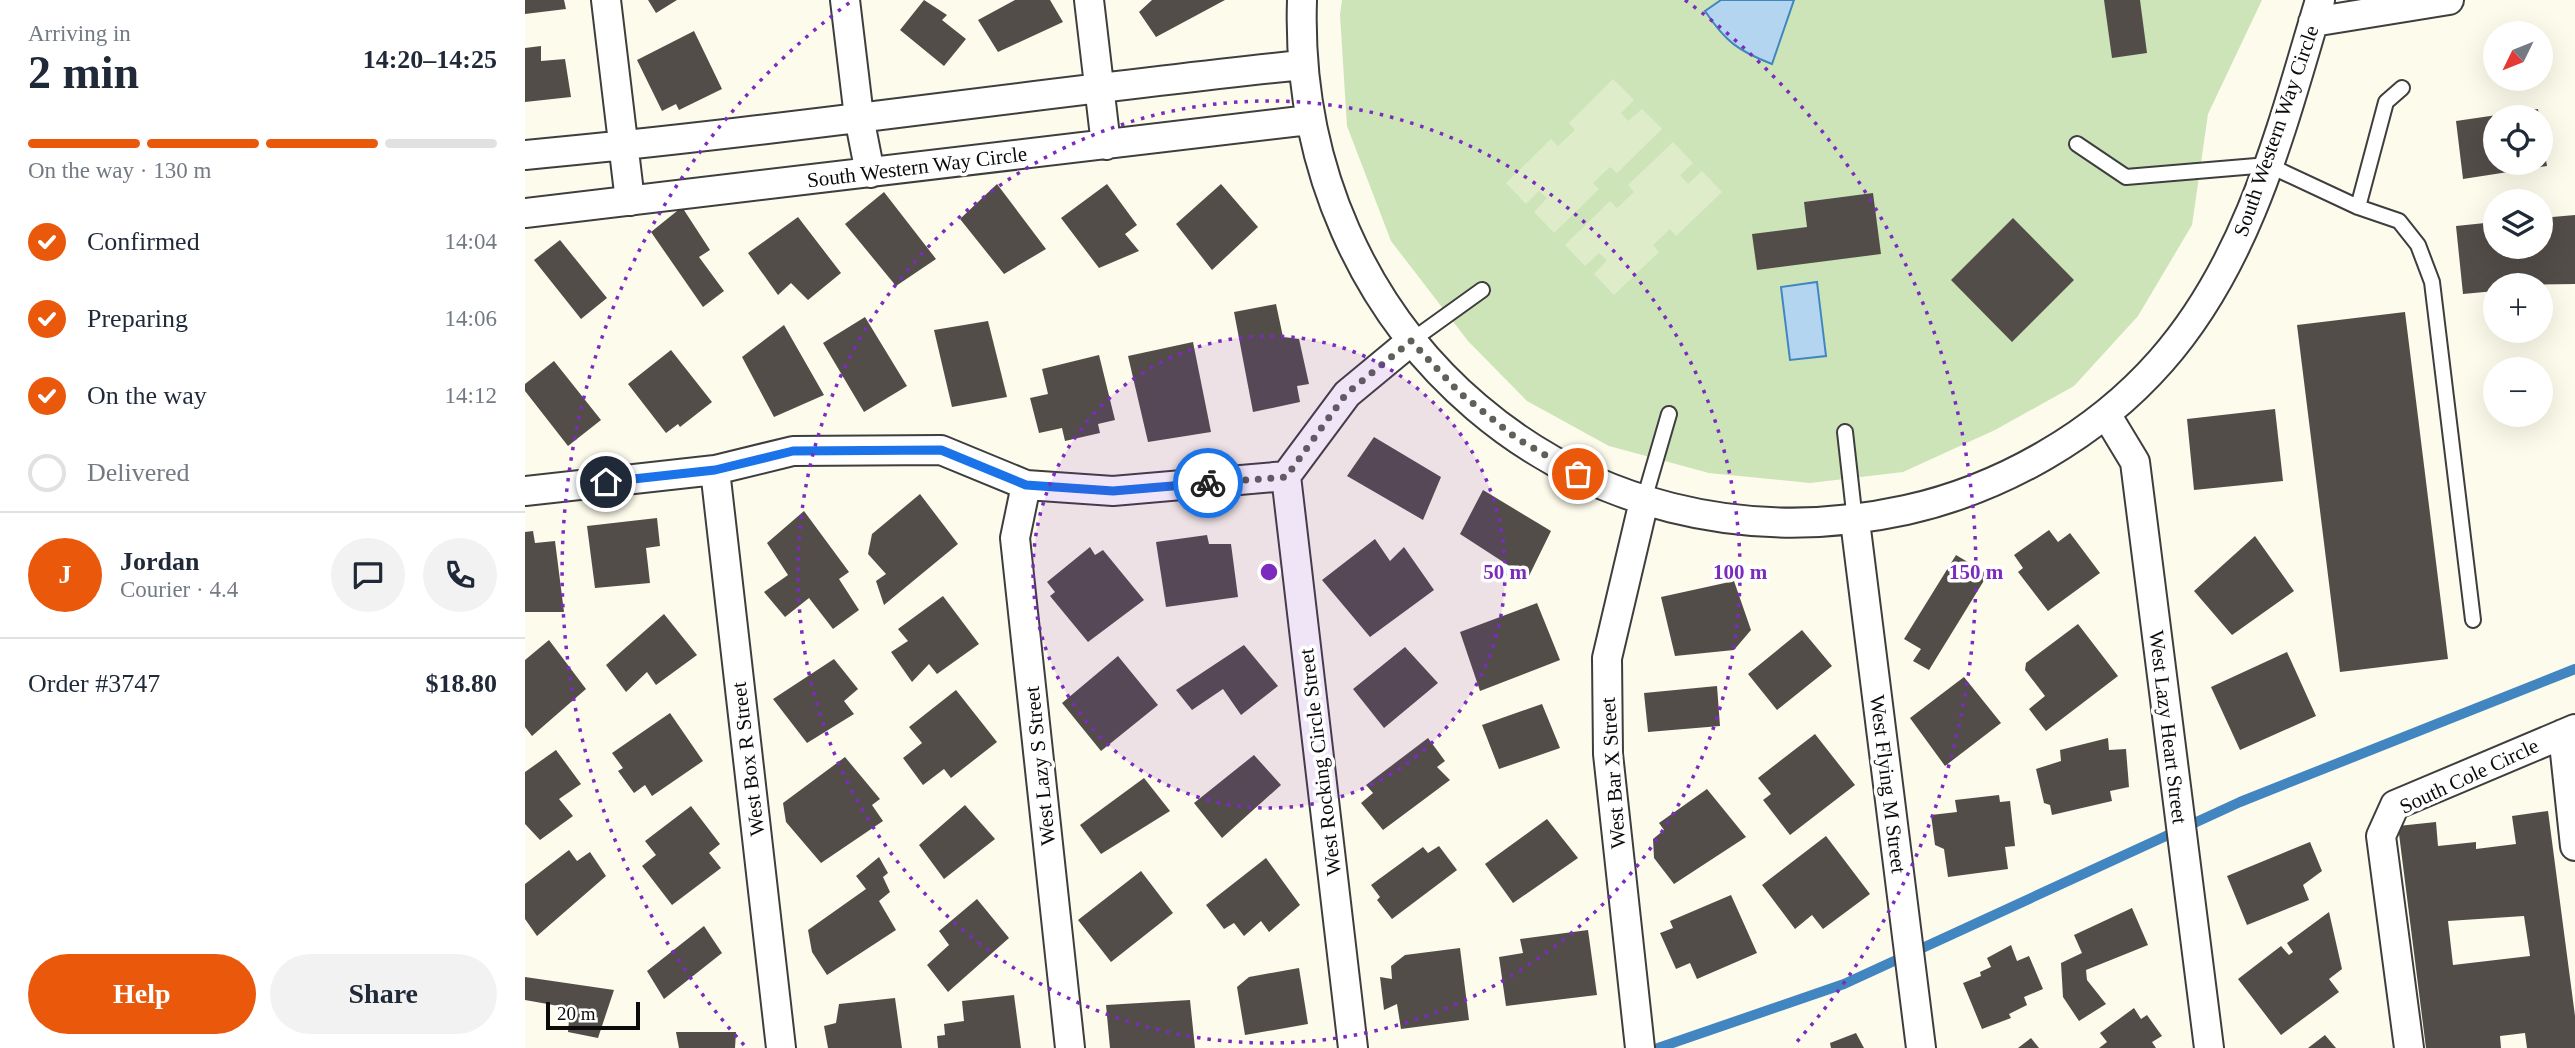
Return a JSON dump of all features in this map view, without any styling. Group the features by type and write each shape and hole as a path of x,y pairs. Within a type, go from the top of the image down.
{"street":[{"path":"606,0 630,201"},
{"path":"845,0 859,117 870,173"},
{"path":"1089,0 1106,145"},
{"name":"South Western Way Circle","path":"1302,0 1302,65 1309,120 1321,170 1346,237 1375,291 1411,341 1460,393 1516,438 1578,474 1644,501 1713,518 1772,523 1855,521 1957,496 2029,465 2106,414 2160,362 2206,302 2242,236 2268,165 2316,11"},
{"path":"2316,11 2449,0"},
{"path":"525,155 624,146 1099,86 1302,65"},
{"name":"South Western Way Circle","path":"525,213 1309,120"},
{"path":"525,491 715,470 793,451 941,450 1026,485 1113,491 1286,477 1346,394 1411,341"},
{"name":"West Lazy Heart Street","path":"2106,414 2134,462 2209,1048"},
{"name":"West Box R Street","path":"715,470 781,1048"},
{"name":"West Rocking Circle Street","path":"1286,477 1353,1048"},
{"name":"West Lazy S Street","path":"1026,485 1015,538 1070,1048"},
{"name":"West Bar X Street","path":"1640,1048 1608,754 1607,658 1644,501"},
{"name":"West Flying M Street","path":"1855,521 1921,1048"},
{"path":"2569,732 2575,846"},
{"name":"South Cole Circle","path":"2409,1048 2381,836 2395,805 2569,732"}],"lane":[{"path":"2358,207 2386,102 2402,88"},
{"path":"2077,144 2126,177 2268,165 2358,207 2399,221 2418,245 2432,282 2473,620"},
{"path":"1411,341 1482,290"},
{"path":"1644,501 1669,414"},
{"path":"1845,432 1855,521"}],"green space":[{"path":"1342,0 2262,0 2208,114 2192,225 2138,316 2074,386 1995,430 1903,472 1810,483 1709,473 1609,446 1527,401 1468,341 1391,241 1347,126 1340,15"},
{"path":"1613,79 1634,100 1621,113 1628,121 1642,109 1662,129 1617,173 1610,167 1593,183 1599,189 1554,233 1534,212 1547,198 1539,191 1526,204 1506,183 1551,139 1558,146 1575,130 1569,123"},
{"path":"1673,142 1693,163 1680,175 1688,184 1702,171 1722,192 1676,236 1670,229 1653,245 1659,252 1614,295 1594,274 1607,260 1599,253 1585,266 1565,245 1610,201 1617,208 1634,192 1628,185"}],"water":[{"path":"1721,0 1794,0 1772,64 1733,44 1719,30 1705,11"},
{"path":"1817,282 1826,356 1790,360 1781,287"}],"building":[{"path":"525,0 564,0 566,9 525,14"},
{"path":"648,0 677,0 656,13"},
{"path":"924,0 947,15 942,20 966,39 944,66 900,30"},
{"path":"1015,0 1050,0 1063,22 998,52 978,20"},
{"path":"1152,0 1225,0 1156,37 1139,12"},
{"path":"2104,0 2140,0 2147,53 2112,58"},
{"path":"694,31 722,89 679,110 676,104 662,111 637,60"},
{"path":"541,46 541,61 565,59 571,97 525,102 525,48"},
{"path":"2483,117 2483,175 2489,175 2463,179 2456,121"},
{"path":"997,184 1046,249 1004,274 960,219"},
{"path":"1107,184 1137,225 1125,234 1139,251 1099,268 1061,218"},
{"path":"1221,184 1258,227 1212,270 1176,224"},
{"path":"884,192 936,259 896,286 845,224"},
{"path":"1873,193 1881,254 1757,270 1752,234 1807,227 1804,202"},
{"path":"682,207 710,250 699,257 724,291 703,307 651,232"},
{"path":"2575,215 2575,284 2553,284 2553,273 2483,273 2483,292 2463,294 2456,226 2483,223 2483,259 2553,259 2553,217"},
{"path":"798,217 841,273 808,300 791,283 778,295 748,253"},
{"path":"2013,218 2074,280 2012,342 1951,280"},
{"path":"560,240 607,298 581,319 534,260"},
{"path":"1276,304 1283,337 1299,339 1309,384 1297,386 1300,402 1253,412 1234,312"},
{"path":"2405,312 2448,659 2340,672 2297,325"},
{"path":"865,317 907,386 864,412 823,343"},
{"path":"988,321 1007,397 952,407 934,330"},
{"path":"784,325 824,395 774,417 742,357"},
{"path":"1193,342 1211,432 1148,442 1128,356"},
{"path":"671,350 712,402 680,427 678,424 666,433 628,384"},
{"path":"1099,355 1115,420 1098,424 1100,433 1065,441 1062,428 1039,433 1030,398 1048,394 1042,369"},
{"path":"554,361 601,420 568,446 525,391 525,384"},
{"path":"2275,409 2283,481 2194,490 2187,419"},
{"path":"1374,437 1441,477 1423,520 1347,476"},
{"path":"1483,490 1551,531 1528,578 1460,534"},
{"path":"920,494 958,544 884,605 876,581 886,574 868,554 872,534"},
{"path":"804,511 849,572 839,579 859,610 833,629 809,598 785,617 764,592 788,575 767,543"},
{"path":"657,518 660,546 646,548 650,583 595,588 587,526"},
{"path":"2049,530 2058,542 2070,533 2100,573 2048,611 2018,572 2023,568 2014,555"},
{"path":"533,531 535,543 555,541 564,612 525,612 525,532"},
{"path":"1207,535 1209,544 1231,544 1238,597 1166,607 1156,542"},
{"path":"2255,536 2294,591 2232,635 2194,591"},
{"path":"1375,539 1390,561 1404,547 1434,590 1370,637 1322,580"},
{"path":"1090,547 1095,555 1103,550 1144,600 1088,642 1050,596 1055,592 1047,582"},
{"path":"1956,555 1988,574 1929,670 1913,661 1921,649 1904,639"},
{"path":"1734,581 1751,630 1734,650 1675,656 1661,597"},
{"path":"943,596 979,644 937,674 929,664 912,682 891,652 908,641 898,629"},
{"path":"1537,603 1560,660 1480,691 1460,632"},
{"path":"664,614 697,655 656,685 647,672 626,692 606,665"},
{"path":"2078,624 2118,676 2046,731 2029,709 2045,696 2025,670 2026,663"},
{"path":"1802,630 1832,666 1777,710 1748,674"},
{"path":"549,640 586,689 532,736 525,727 525,660"},
{"path":"1244,645 1278,686 1241,715 1223,689 1192,710 1176,690"},
{"path":"1405,647 1438,683 1384,728 1353,689"},
{"path":"2287,652 2316,716 2240,750 2211,687"},
{"path":"1118,656 1158,705 1101,751 1062,703"},
{"path":"834,659 858,689 844,701 854,714 807,743 773,699"},
{"path":"1964,677 2001,723 1945,766 1910,718"},
{"path":"1717,686 1720,726 1648,732 1644,693"},
{"path":"956,690 997,742 951,778 944,769 923,785 903,758 922,743 909,727"},
{"path":"1542,704 1560,748 1499,769 1482,725"},
{"path":"670,713 703,761 652,796 645,785 634,793 618,771 623,768 612,753"},
{"path":"1815,734 1855,785 1790,835 1763,800 1771,794 1758,778"},
{"path":"1428,738 1445,761 1437,767 1450,780 1383,830 1361,803 1373,793 1366,785"},
{"path":"2108,738 2109,750 2126,749 2129,787 2110,791 2112,801 2052,815 2050,805 2044,803 2036,769 2061,761 2060,750"},
{"path":"556,750 581,784 559,799 573,816 540,840 525,824 525,772"},
{"path":"1254,755 1281,785 1222,838 1194,803"},
{"path":"845,757 880,799 872,805 883,821 821,863 786,822 783,803"},
{"path":"1144,778 1170,811 1101,854 1080,825"},
{"path":"1707,789 1746,837 1674,884 1654,858 1653,839 1664,830 1659,823"},
{"path":"1999,795 2000,802 2010,801 2015,846 2005,847 2008,869 1948,877 1944,849 1935,845 1931,815 1957,812 1955,800"},
{"path":"965,805 995,839 944,879 919,845"},
{"path":"691,806 720,844 709,853 721,868 672,905 642,866 656,855 645,841"},
{"path":"2548,811 2575,1016 2575,1048 2527,1048 2525,1033 2500,1036 2501,1048 2426,1048 2398,826 2436,822 2438,846 2476,842 2476,849 2516,844 2512,816","holes":["2524,916 2530,956 2453,965 2448,921"]},
{"path":"1547,819 1578,858 1513,903 1485,864"},
{"path":"1826,836 1870,894 1823,929 1812,915 1795,929 1762,885"},
{"path":"2310,842 2322,871 2303,885 2309,900 2247,925 2227,876"},
{"path":"1439,846 1457,870 1392,919 1377,900 1380,897 1371,885 1423,847 1428,853"},
{"path":"569,850 577,861 590,852 606,876 537,936 525,919 525,884"},
{"path":"879,857 888,873 883,877 890,892 879,901 896,930 827,975 812,952 808,930 866,889 856,876"},
{"path":"1266,858 1300,905 1269,932 1261,921 1244,936 1234,923 1224,929 1206,905"},
{"path":"1141,871 1173,913 1111,962 1078,920"},
{"path":"1731,895 1757,953 1697,979 1690,963 1676,969 1660,933 1673,928 1670,921"},
{"path":"977,899 1009,938 948,992 927,965 949,945 939,931"},
{"path":"2132,908 2148,945 2086,970 2087,980 2106,1004 2079,1021 2063,997 2061,963 2082,953 2074,935"},
{"path":"2329,912 2342,969 2329,979 2339,992 2281,1035 2238,979 2281,946 2289,955 2293,952 2287,943"},
{"path":"704,926 722,953 664,999 647,971"},
{"path":"1588,930 1597,995 1506,1006 1499,957 1523,953 1520,939"},
{"path":"2011,945 2017,961 2029,956 2043,989 2024,997 2027,1005 2009,1014 2011,1018 1982,1029 1963,983 1981,976 1980,972 1991,967 1987,958"},
{"path":"1460,948 1469,1020 1401,1029 1397,1004 1384,1010 1380,977 1392,979 1391,966 1405,955"},
{"path":"1299,968 1308,1024 1245,1035 1237,987 1249,977"},
{"path":"525,977 614,990 598,1038 568,1032 570,1008 525,1000"},
{"path":"1014,995 1021,1048 938,1048 937,1036 945,1035 944,1024 964,1021 962,1001"},
{"path":"895,998 902,1048 828,1048 824,1026 836,1023 839,1004"},
{"path":"1190,1000 1195,1048 1110,1048 1106,1005"},
{"path":"2134,1008 2141,1019 2147,1015 2162,1036 2152,1042 2156,1048 2099,1048 2107,1042 2100,1033"},
{"path":"676,1032 736,1032 735,1048 679,1048"},
{"path":"1856,1033 1864,1048 1831,1048 1830,1043"},
{"path":"2325,1035 2336,1048 2308,1048"},
{"path":"2031,1038 2039,1048 2018,1048"}],"waterway":[{"path":"1658,1048 1844,984 2240,802 2575,669"}],"way so far":[{"path":"1208,483 1286,477 1346,394 1411,341 1460,393 1516,438 1578,474"}],"route":[{"path":"606,482 715,470 793,451 941,450 1026,485 1113,491 1208,483"}]}
